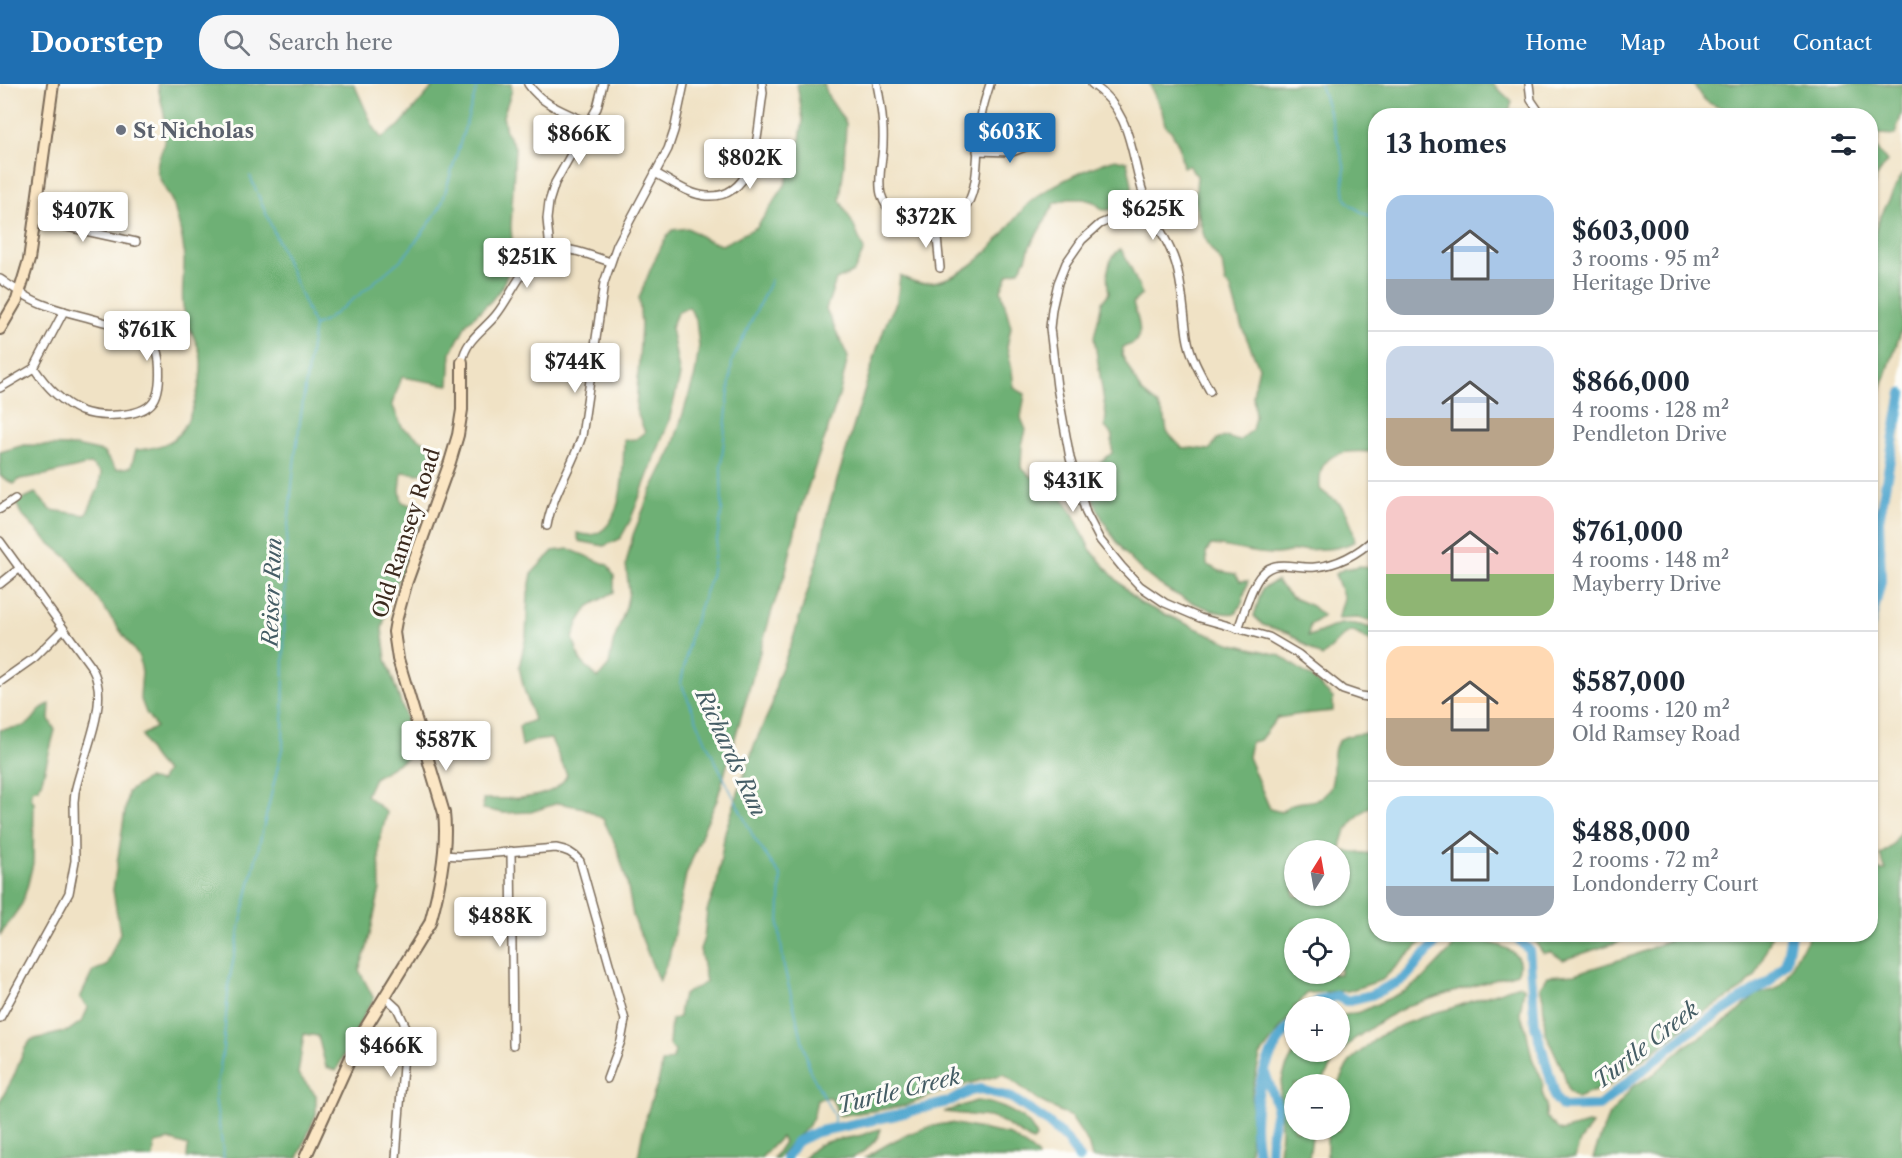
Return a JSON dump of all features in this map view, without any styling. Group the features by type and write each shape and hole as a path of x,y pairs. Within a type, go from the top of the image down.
{"street":[{"path":"0,329 20,292 29,260 53,84"},
{"path":"528,84 538,96 553,106 589,123"},
{"path":"603,84 597,108 555,183 547,219 550,250 576,251 610,262"},
{"path":"547,526 549,513 582,436 600,297 610,262 668,149 684,84"},
{"path":"655,173 689,191 706,196 726,194 740,184 749,171 755,146 763,93 762,84"},
{"path":"876,84 882,110 883,143 880,190 883,200 889,210 899,219 923,229 950,223 960,216 966,207 972,194 982,109 990,84"},
{"path":"1092,84 1101,90 1123,121 1132,145 1147,204 1168,244 1178,271 1187,338 1192,356 1210,391"},
{"path":"1528,84 1531,100 1536,108"},
{"path":"977,151 1012,152 1036,143"},
{"path":"1147,204 1100,224 1082,240 1066,263 1058,283 1052,309 1050,328 1057,387 1070,458 1086,513 1100,540 1122,567 1140,586 1165,603 1200,618 1269,637 1298,654 1343,690 1368,697"},
{"path":"35,220 136,242"},
{"path":"936,227 940,268"},
{"name":"Old Ramsey Road","path":"305,1158 360,1037 430,923 446,828 444,813 398,659 394,632 407,581 447,472 458,435 462,410 464,352 468,344 496,316 534,258 550,250"},
{"path":"0,279 48,306 145,334 157,349 159,360 156,398 144,410 134,414 93,415 61,399 45,384 34,368"},
{"path":"0,388 34,368 64,311"},
{"path":"0,509 15,499"},
{"path":"0,541 90,665 98,682 99,695 98,710 75,792 75,861 69,893 0,1018"},
{"path":"1238,629 1256,582 1262,573 1281,565 1314,567 1334,563 1361,550 1368,544"},
{"path":"0,584 20,568"},
{"path":"0,682 34,658 63,629"},
{"path":"443,855 459,856 556,848 566,849 580,861 625,1020 621,1041 607,1079"},
{"path":"511,851 513,1045"},
{"path":"385,997 397,1008 406,1027 396,1158"}],"green space":[{"path":"158,84 354,84 381,138 399,126 434,84 511,84 512,90 503,116 506,132 515,147 511,227 513,255 502,287 491,301 467,323 451,353 449,385 402,377 392,404 402,427 435,449 432,467 419,474 402,472 400,490 402,502 424,510 405,565 389,600 382,629 386,659 414,742 407,758 374,778 366,795 387,813 379,843 380,889 367,948 359,970 374,999 336,1071 326,1067 318,1036 304,1034 298,1074 316,1095 316,1114 298,1158 187,1158 188,1146 169,1140 155,1143 153,1158 0,1158 0,1101 13,1078 25,1048 31,1040 68,1031 82,1021 88,1008 80,998 93,971 106,966 120,933 113,890 128,792 147,779 160,782 166,771 151,754 142,735 156,727 146,713 140,697 142,672 139,657 69,559 47,541 21,514 16,502 35,493 51,510 86,515 99,487 101,473 90,464 20,479 14,484 0,476 0,452 24,445 76,446 103,452 116,469 131,467 136,450 171,441 181,431 192,410 199,386 201,362 200,353 183,306 183,243 174,206 157,169 164,144 165,130"},
{"path":"797,84 824,84 829,98 846,123 840,200 864,250 854,272 836,280 826,309 848,357 839,396 799,514 785,575 773,607 717,800 686,875 669,958 659,982 633,916 627,882 617,848 603,819 584,808 558,803 531,812 504,813 483,809 483,799 522,798 542,794 559,785 567,775 551,739 534,741 522,746 519,726 534,720 519,667 526,637 528,594 532,573 553,551 569,549 608,565 614,576 614,592 589,606 578,623 573,638 580,660 598,678 609,665 613,643 626,607 629,592 626,564 633,535 650,493 672,449 695,375 699,346 696,320 689,307 677,313 671,328 680,376 669,421 630,521 620,539 604,546 579,541 577,533 591,535 602,531 610,522 620,495 624,440 636,439 645,432 636,410 641,325 639,298 664,241 672,230 688,228 705,239 722,245 757,227 785,185 800,139 803,120"},
{"path":"1150,84 1493,84 1512,102 1510,108 1368,108 1368,452 1346,452 1333,456 1323,466 1320,478 1320,489 1340,504 1346,512 1355,541 1333,548 1275,554 1211,545 1206,552 1207,565 1235,574 1240,581 1248,581 1242,603 1236,613 1218,612 1185,599 1144,572 1132,561 1112,535 1097,508 1091,490 1094,471 1112,453 1112,435 1105,427 1106,415 1094,337 1102,302 1109,293 1110,263 1121,249 1142,294 1133,303 1139,323 1139,335 1131,344 1123,347 1122,355 1141,391 1157,404 1165,418 1167,432 1183,449 1210,450 1217,439 1226,437 1239,441 1252,430 1255,417 1253,394 1259,367 1241,325 1231,289 1225,283 1222,263 1204,236 1195,203 1197,176 1189,166 1183,167 1179,146 1165,125 1162,111"},
{"path":"1694,84 1902,84 1902,113 1895,135 1879,134 1878,139 1878,108 1721,108 1707,102"},
{"path":"1878,151 1887,162 1878,175"},
{"path":"1115,159 1127,162 1132,196 1129,202 1115,209 1103,210 1094,202 1084,199 1068,199 1055,203 1030,246 1026,259 1019,270 1008,274 1001,290 1011,327 1007,347 1014,388 1025,394 1021,418 1026,430 1022,445 1021,467 1035,478 1053,483 1073,514 1090,549 1140,603 1229,643 1279,655 1311,677 1333,698 1333,711 1277,718 1260,740 1251,742 1248,757 1270,809 1281,812 1292,805 1323,796 1331,785 1334,752 1340,739 1368,734 1368,808 1347,829 1343,840 1284,840 1284,906 1350,906 1350,852 1368,853 1368,942 1422,942 1382,980 1348,991 1284,996 1284,1024 1260,1056 1252,1093 1250,1158 1092,1158 1088,1143 1071,1117 1038,1100 1004,1074 948,1089 905,1106 838,1116 830,1097 817,1099 814,1115 808,1127 778,1158 773,1158 784,1142 781,1137 761,1158 638,1158 645,1122 662,1063 673,1059 675,1051 669,1045 671,1020 679,1017 683,996 706,982 700,949 704,938 707,911 717,883 725,832 755,743 772,705 777,680 792,642 820,551 828,510 877,349 897,301 900,276 918,283 932,282 963,271 989,250 1029,203 1070,177"},
{"path":"1902,174 1902,329 1878,398 1878,222"},
{"path":"1361,566 1368,568 1368,620 1359,618 1338,619 1344,598 1335,574 1344,569"},
{"path":"1276,581 1291,597 1312,606 1323,616 1310,625 1308,636 1337,625 1354,624 1368,627 1368,640 1352,631 1344,635 1322,657 1289,633 1263,625 1254,616 1262,589"},
{"path":"50,704 49,719 55,730 42,780 38,789 33,789 31,797 34,803 33,863 22,904 0,935 0,730 25,725 42,708"},
{"path":"1902,828 1902,1158 1593,1158 1607,1119 1632,1087 1654,1074 1685,1046 1731,1018 1757,994 1774,990 1781,985 1806,942 1878,942 1878,870 1886,870 1880,855 1893,845"},
{"path":"1535,942 1618,942 1563,960 1551,952 1543,953"},
{"path":"1664,942 1769,942 1756,975 1741,990 1704,1012 1608,1086 1577,1098 1569,1092 1563,1071 1545,1031 1540,987 1548,976 1574,974 1635,955"},
{"path":"1491,943 1514,953 1518,959 1517,973 1410,1005 1387,1017 1350,1043 1350,1014 1360,1012 1405,991 1424,978 1456,944"},
{"path":"1519,985 1524,988 1520,1013 1532,1058 1543,1082 1542,1092 1546,1104 1546,1117 1562,1131 1592,1125 1580,1141 1575,1158 1327,1158 1327,1140 1350,1140 1350,1074 1343,1074 1352,1059 1378,1037 1401,1025"},
{"path":"1289,1062 1333,1062 1326,1074 1284,1074"},
{"path":"1284,1074 1284,1140 1312,1140 1309,1158 1279,1158"},
{"path":"976,1101 993,1104 1012,1112 1028,1123 1036,1138 1033,1141 1001,1121 989,1117 944,1112"},
{"path":"951,1123 1010,1135 1035,1153 1038,1158 865,1158 906,1135 928,1127"},
{"path":"881,1129 877,1138 869,1146 851,1158 804,1158 825,1142"}],"waterway":[{"name":"Reiser Run","path":"314,326 325,321 359,295 404,257 429,224 441,206 478,84"},
{"path":"1320,84 1344,165 1346,198 1355,208 1368,215"},
{"name":"Reiser Run","path":"224,1158 215,1097 223,1049 229,982 283,745 285,556 295,456 314,326 250,176"},
{"name":"Richards Run","path":"771,280 732,361 721,468 722,510 711,576 691,632 681,683 706,742 754,838 781,877 779,927 784,967 810,1071 834,1116 834,1128"},
{"name":"Turtle Creek","path":"1878,594 1881,581 1879,520 1902,393"},
{"name":"Turtle Creek","path":"1350,1000 1371,995 1404,979 1436,942"},
{"name":"Turtle Creek","path":"1521,942 1529,950 1535,1025 1555,1098 1563,1107 1599,1106 1689,1032 1769,982 1786,962 1790,942"},
{"name":"Turtle Creek","path":"1259,1158 1255,1122 1260,1086 1273,1051 1284,1034"},
{"name":"Turtle Creek","path":"1265,1073 1277,1106 1271,1135 1270,1158"},
{"name":"Turtle Creek","path":"786,1158 796,1142 816,1132 951,1101 970,1091 981,1089 1012,1098 1047,1122 1066,1139 1079,1158"}],"place":[{"name":"St Nicholas","path":"121,130"}]}
